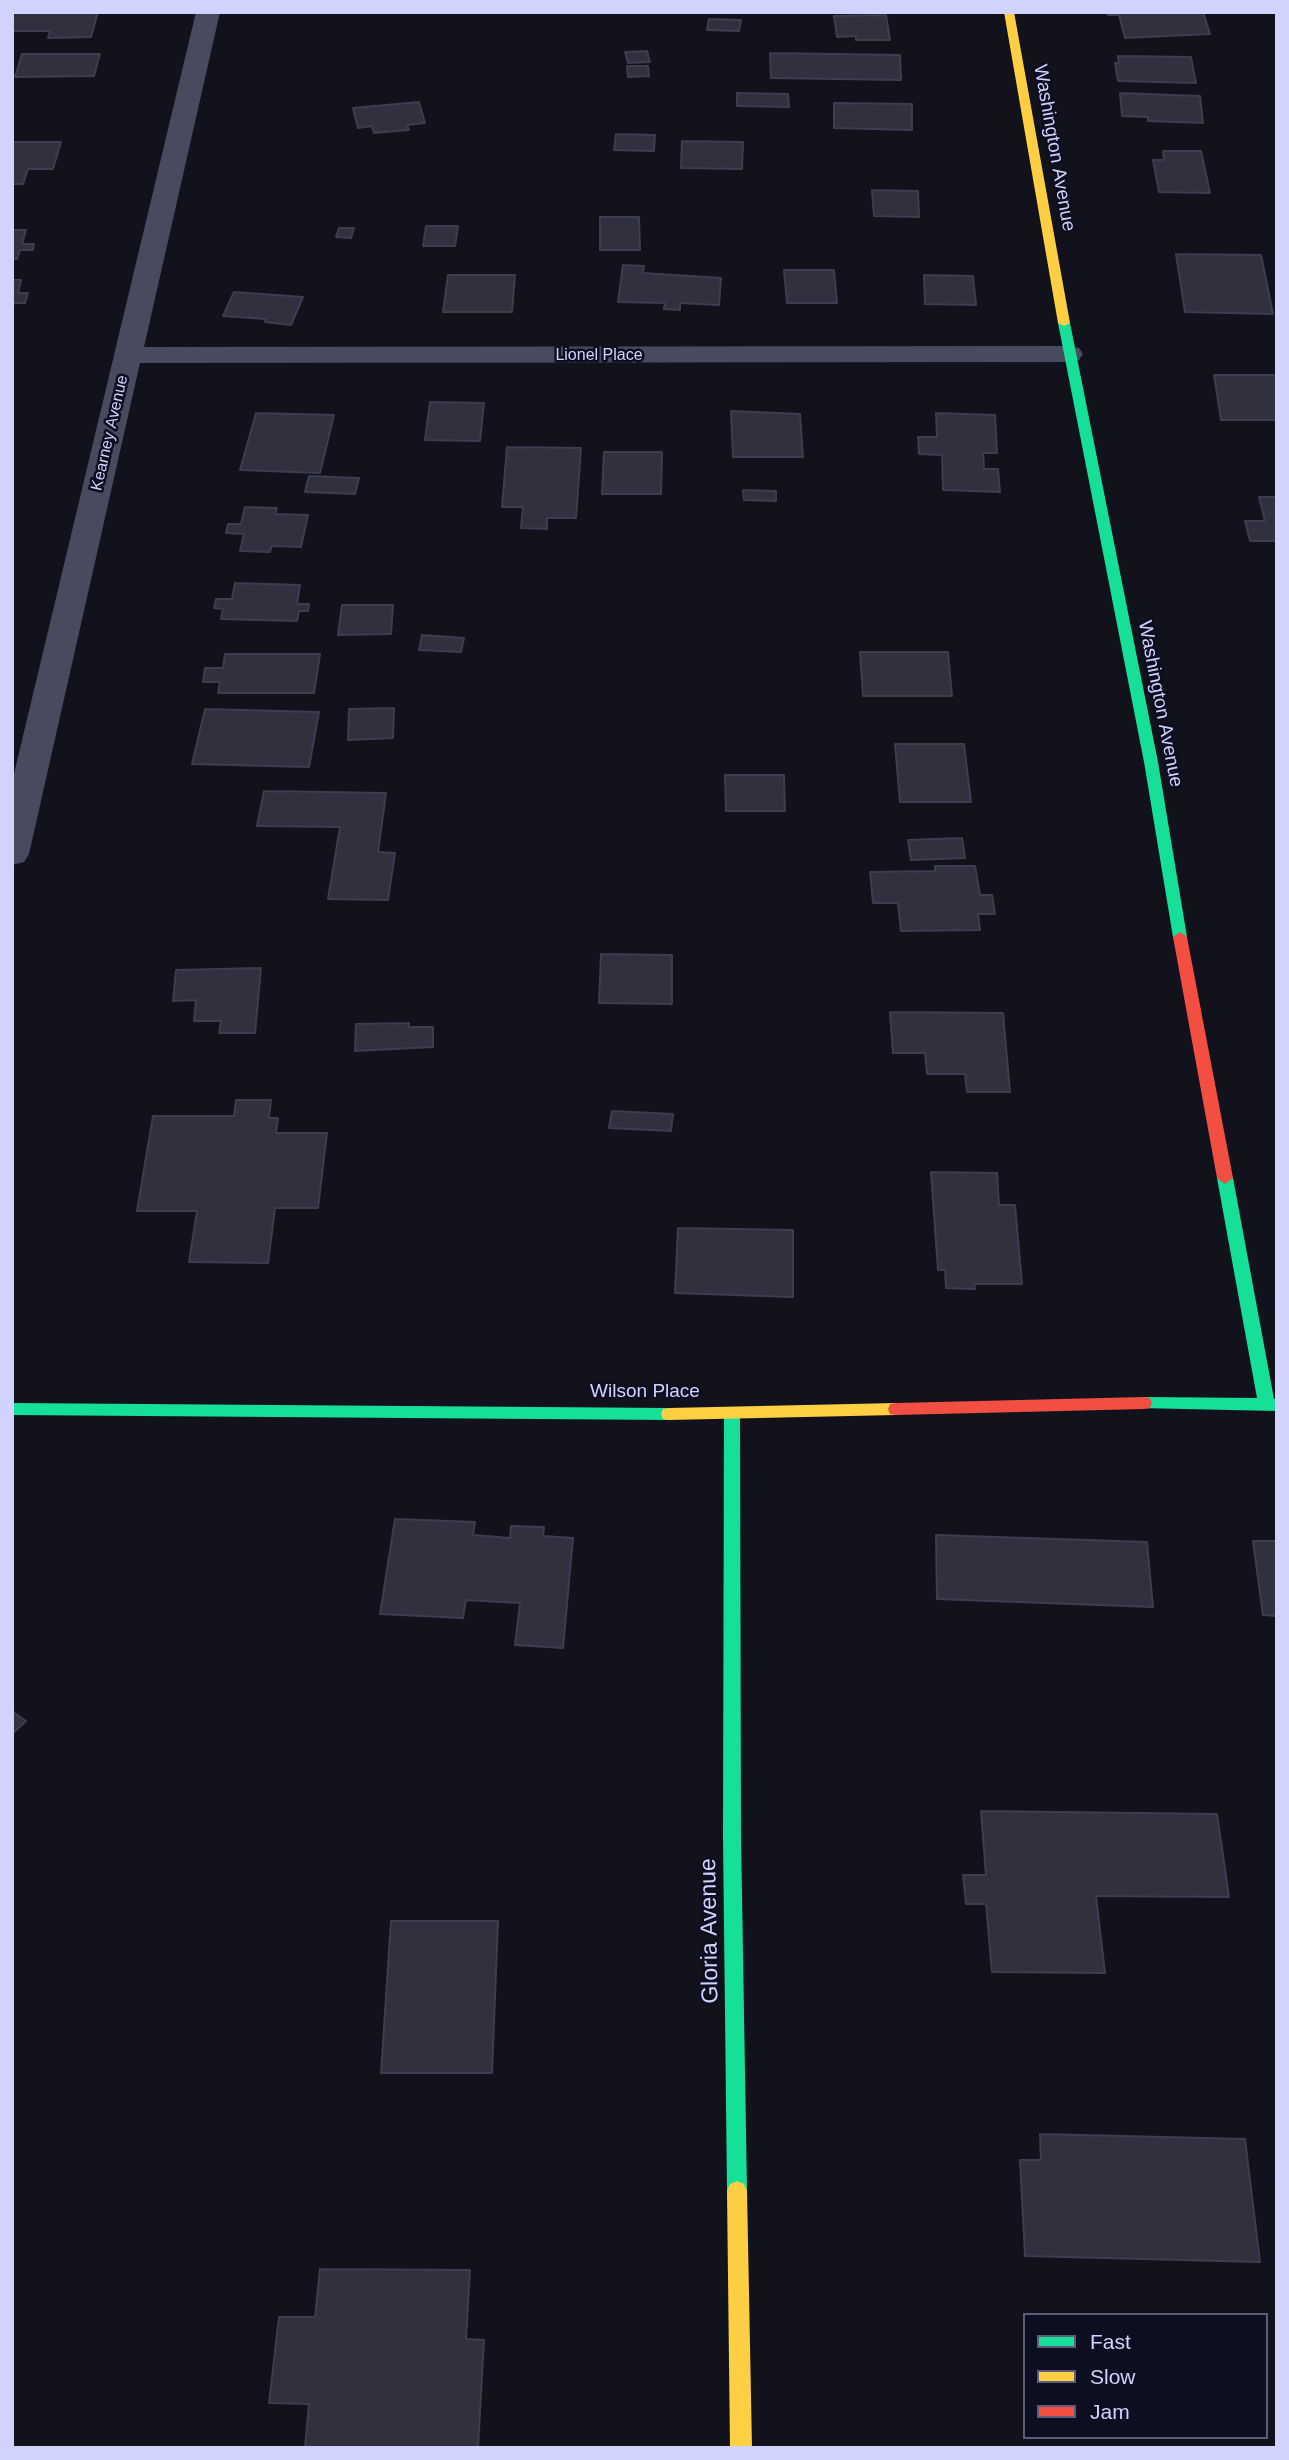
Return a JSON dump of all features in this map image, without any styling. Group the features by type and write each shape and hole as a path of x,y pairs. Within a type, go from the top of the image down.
{"street":[{"name":"Kearney Avenue","path":"12,854 208,12"},
{"name":"Washington Avenue","path":"1009,12 1069,354 1151,762 1183,953 1272,1405"},
{"name":"Lionel Place","path":"128,355 1069,354"},
{"name":"Wilson Place","path":"12,1409 732,1414 1110,1403 1272,1405"},
{"name":"Gloria Avenue","path":"732,1414 732,1836 741,2448"}],"building":[{"path":"12,12 98,12 91,37 48,38 50,31 12,31"},
{"path":"1107,12 1203,12 1210,34 1125,38 1119,15 1108,15"},
{"path":"886,15 890,40 837,37 834,16"},
{"path":"709,19 741,20 739,31 707,30"},
{"path":"647,51 650,62 628,63 625,52"},
{"path":"770,53 900,55 901,80 771,78"},
{"path":"22,54 100,54 94,76 15,77"},
{"path":"1118,56 1191,57 1196,83 1118,81 1115,63 1119,63"},
{"path":"627,66 648,66 649,76 628,77"},
{"path":"737,93 788,94 789,107 737,106"},
{"path":"1120,93 1200,96 1203,123 1148,121 1148,117 1122,116"},
{"path":"419,102 425,123 407,125 409,130 374,133 372,126 358,128 353,108"},
{"path":"834,103 912,104 912,130 834,128"},
{"path":"616,134 655,135 654,151 614,150"},
{"path":"682,141 743,142 742,169 681,168"},
{"path":"12,142 61,142 53,169 28,169 23,184 12,184"},
{"path":"1163,151 1201,151 1210,193 1159,192 1153,160 1164,160"},
{"path":"872,190 918,191 919,217 874,216"},
{"path":"600,217 639,217 640,250 600,250"},
{"path":"426,226 458,226 455,246 423,246"},
{"path":"339,228 354,228 351,238 336,237"},
{"path":"12,230 26,230 22,244 34,244 33,250 20,250 17,259 12,259"},
{"path":"1176,254 1261,255 1273,314 1185,312"},
{"path":"623,265 644,266 643,273 721,278 719,305 680,303 680,310 664,309 665,303 618,302"},
{"path":"784,270 834,270 837,303 787,303"},
{"path":"448,275 515,275 512,312 443,312"},
{"path":"924,275 973,276 976,305 925,304"},
{"path":"12,280 21,280 18,293 28,293 25,303 14,303 12,310"},
{"path":"234,292 303,297 291,325 265,322 266,319 223,316"},
{"path":"1214,375 1277,375 1277,420 1221,420"},
{"path":"430,402 484,403 480,441 425,440"},
{"path":"731,411 800,414 803,457 733,457"},
{"path":"256,413 334,415 320,473 240,470"},
{"path":"936,413 995,415 997,453 983,453 984,469 998,469 1000,492 943,490 942,455 919,454 918,437 937,437"},
{"path":"507,447 581,448 576,518 547,518 547,529 521,528 523,507 502,507"},
{"path":"604,452 662,452 661,494 602,494"},
{"path":"309,476 359,478 355,494 305,492"},
{"path":"743,490 776,491 776,501 744,500"},
{"path":"1259,497 1277,497 1277,541 1250,541 1245,521 1265,521"},
{"path":"245,507 277,508 275,514 308,515 301,547 272,546 270,552 240,551 244,534 226,533 228,524 241,524"},
{"path":"235,583 300,585 297,604 309,604 308,611 299,611 297,621 221,619 223,609 214,608 216,599 232,599"},
{"path":"342,605 393,605 391,634 338,635"},
{"path":"422,635 464,638 461,652 419,650"},
{"path":"860,652 948,652 952,696 863,696"},
{"path":"225,654 320,654 314,693 218,693 220,682 203,682 205,668 223,668"},
{"path":"394,708 393,738 348,740 349,709"},
{"path":"205,709 319,712 309,767 192,764"},
{"path":"895,744 964,744 971,802 900,802"},
{"path":"725,775 784,775 785,811 726,811"},
{"path":"264,791 386,793 378,852 395,853 388,900 328,899 340,827 257,826"},
{"path":"962,838 965,858 911,860 908,840"},
{"path":"935,866 975,866 980,895 992,895 995,914 978,914 980,930 901,931 898,903 873,903 870,872 935,871"},
{"path":"601,954 672,955 672,1004 599,1003"},
{"path":"261,968 255,1033 219,1033 221,1021 194,1021 196,1000 173,1001 176,970"},
{"path":"890,1012 1003,1013 1010,1092 967,1092 965,1074 927,1074 925,1053 893,1053"},
{"path":"409,1023 408,1027 433,1027 433,1047 355,1051 356,1024"},
{"path":"236,1100 271,1100 269,1118 278,1118 276,1133 327,1133 318,1208 275,1208 268,1263 189,1262 197,1211 137,1211 153,1116 234,1116"},
{"path":"612,1111 673,1114 671,1131 609,1128"},
{"path":"931,1172 997,1173 999,1205 1015,1205 1022,1284 974,1284 975,1289 946,1288 945,1270 938,1270"},
{"path":"678,1228 793,1230 793,1297 675,1293"},
{"path":"395,1519 475,1522 473,1535 510,1538 511,1526 544,1527 543,1536 573,1538 563,1648 515,1645 520,1603 466,1600 463,1618 380,1614"},
{"path":"936,1535 1147,1542 1153,1607 937,1599"},
{"path":"1253,1541 1277,1541 1277,1616 1263,1615"},
{"path":"12,1711 26,1721 12,1734"},
{"path":"981,1811 1217,1814 1229,1897 1096,1896 1105,1973 992,1972 986,1904 966,1904 963,1875 986,1875"},
{"path":"391,1921 498,1921 492,2073 381,2073"},
{"path":"1040,2134 1245,2139 1260,2262 1025,2256 1020,2160 1041,2160"},
{"path":"320,2269 470,2270 466,2339 484,2340 478,2448 305,2448 309,2404 269,2403 279,2317 315,2317"}],"traffic: fast":[{"path":"1064,323 1151,762 1180,937"},
{"path":"1225,1178 1267,1405"},
{"path":"1144,1403 1277,1405"},
{"path":"12,1409 669,1414"},
{"path":"732,1414 732,1836 737,2191"}],"traffic: slow":[{"path":"1009,12 1064,323"},
{"path":"669,1414 896,1409"},
{"path":"737,2191 741,2448"}],"traffic: jam":[{"path":"1180,937 1225,1178"},
{"path":"896,1409 1144,1403"}]}
